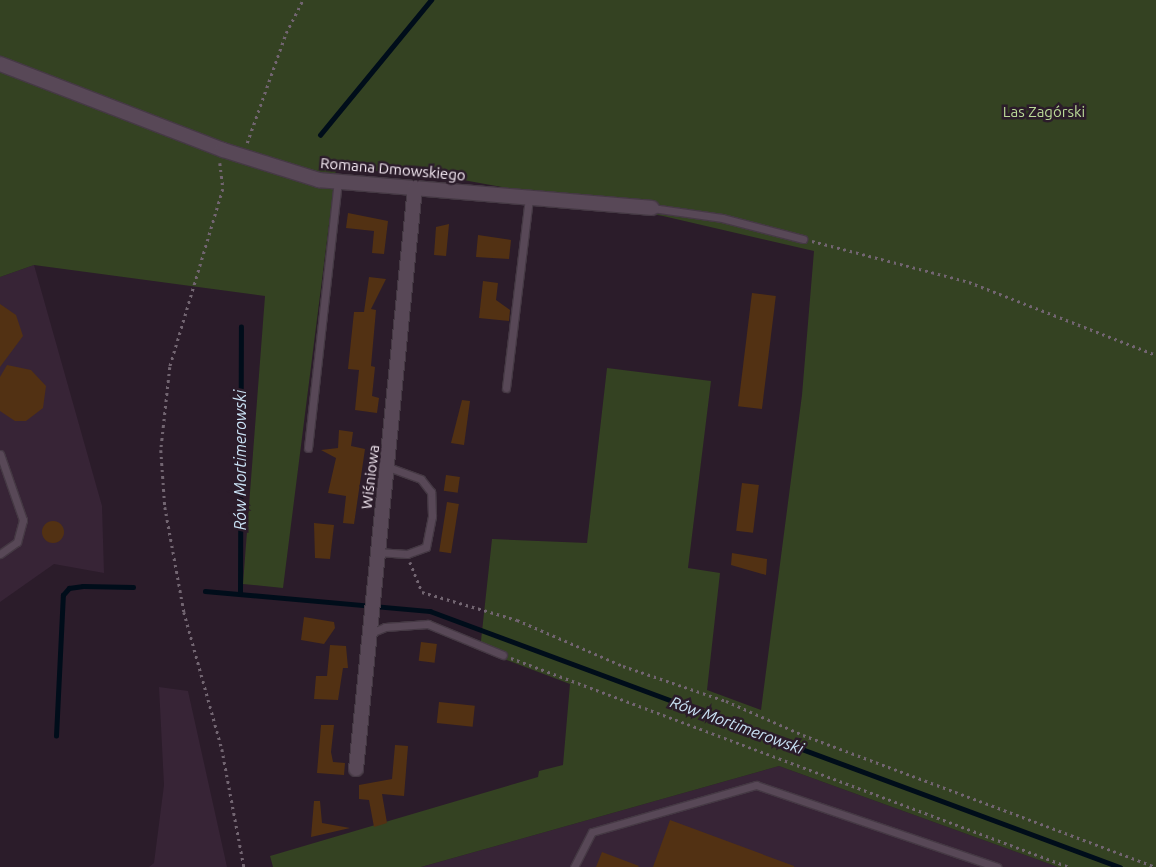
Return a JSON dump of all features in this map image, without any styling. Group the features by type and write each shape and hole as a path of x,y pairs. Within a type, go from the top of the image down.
{"street":[{"name":"Romana Dmowskiego","path":"0,64 223,150 338,182 652,208"},
{"name":"Wiśniowa","path":"356,770 372,590 388,467 415,188"}],"lane":[{"path":"308,448 338,182"},
{"path":"506,388 529,197"},
{"path":"652,208 722,218 803,239"},
{"path":"0,454 23,520 17,542 0,554"},
{"path":"377,552 407,554 426,547 432,492 421,479 388,467"},
{"path":"368,634 385,627 428,624 503,655"},
{"path":"574,867 592,832 756,785 997,867"}],"path":[{"path":"243,156 286,33 303,0"},
{"path":"223,150 219,160 223,189 170,367 161,450 165,507 184,612 222,749 244,867"},
{"path":"803,239 969,282 1156,356"},
{"path":"407,554 422,592 517,620 623,666 726,701 803,734 1156,867"},
{"path":"503,655 1069,867"}],"shaded area":[{"path":"34,265 102,506 104,573 54,564 0,602 0,277"},
{"path":"159,687 188,691 227,867 149,867 154,863 164,785"},
{"path":"779,766 1058,867 421,867"}],"green space":[{"name":"Las Zagórski","path":"0,0 1156,0 1156,867 1058,867 779,766 421,867 273,867 270,856 538,777 539,771 563,765 570,684 480,650 492,539 587,543 607,368 711,381 688,568 720,573 707,690 761,710 802,395 814,251 663,216 430,174 336,169 283,588 243,584 265,296 34,265 0,277"}],"building":[{"path":"348,213 388,221 384,254 372,253 374,231 346,228"},
{"path":"449,224 446,256 434,255 436,227"},
{"path":"478,235 511,240 509,259 476,257"},
{"path":"369,277 386,279 371,309 376,310 371,366 375,367 372,396 379,398 377,413 355,410 359,370 348,369 354,312 364,312"},
{"path":"483,281 498,283 496,300 510,310 509,321 479,318"},
{"path":"752,293 776,296 762,409 738,406"},
{"path":"0,304 16,315 23,336 0,367"},
{"path":"7,365 31,370 46,386 43,408 26,421 15,421 0,411 0,377"},
{"path":"462,400 470,401 464,445 451,443"},
{"path":"339,430 353,432 351,446 365,449 354,524 343,523 346,496 328,493 336,458 321,450 338,448"},
{"path":"446,475 460,477 458,493 444,491"},
{"path":"742,483 759,485 753,533 736,531"},
{"path":"447,502 459,504 451,553 439,551"},
{"path":"53,521 61,524 64,532 61,540 53,543 45,540 42,532 45,524"},
{"path":"314,523 334,525 330,559 315,558"},
{"path":"732,553 767,559 766,575 731,565"},
{"path":"304,617 334,622 335,628 324,644 301,640"},
{"path":"421,642 437,644 435,663 419,661"},
{"path":"330,645 346,646 348,668 343,668 338,700 314,699 316,676 327,676"},
{"path":"439,702 475,706 473,727 437,723"},
{"path":"321,725 334,725 331,752 333,762 345,763 344,775 317,773"},
{"path":"395,745 408,746 404,796 382,794 387,823 374,827 369,800 359,799 359,785 392,779"},
{"path":"314,801 320,801 322,823 350,828 311,837"},
{"path":"670,820 794,866 794,867 653,867"},
{"path":"602,852 639,866 596,867"}],"waterway":[{"name":"Rów Mortimerowski","path":"320,135 431,0"},
{"name":"Rów Mortimerowski","path":"240,593 241,327"},
{"path":"56,736 63,595 69,588 83,586 133,587"},
{"name":"Rów Mortimerowski","path":"205,591 430,611 1120,867"}]}
